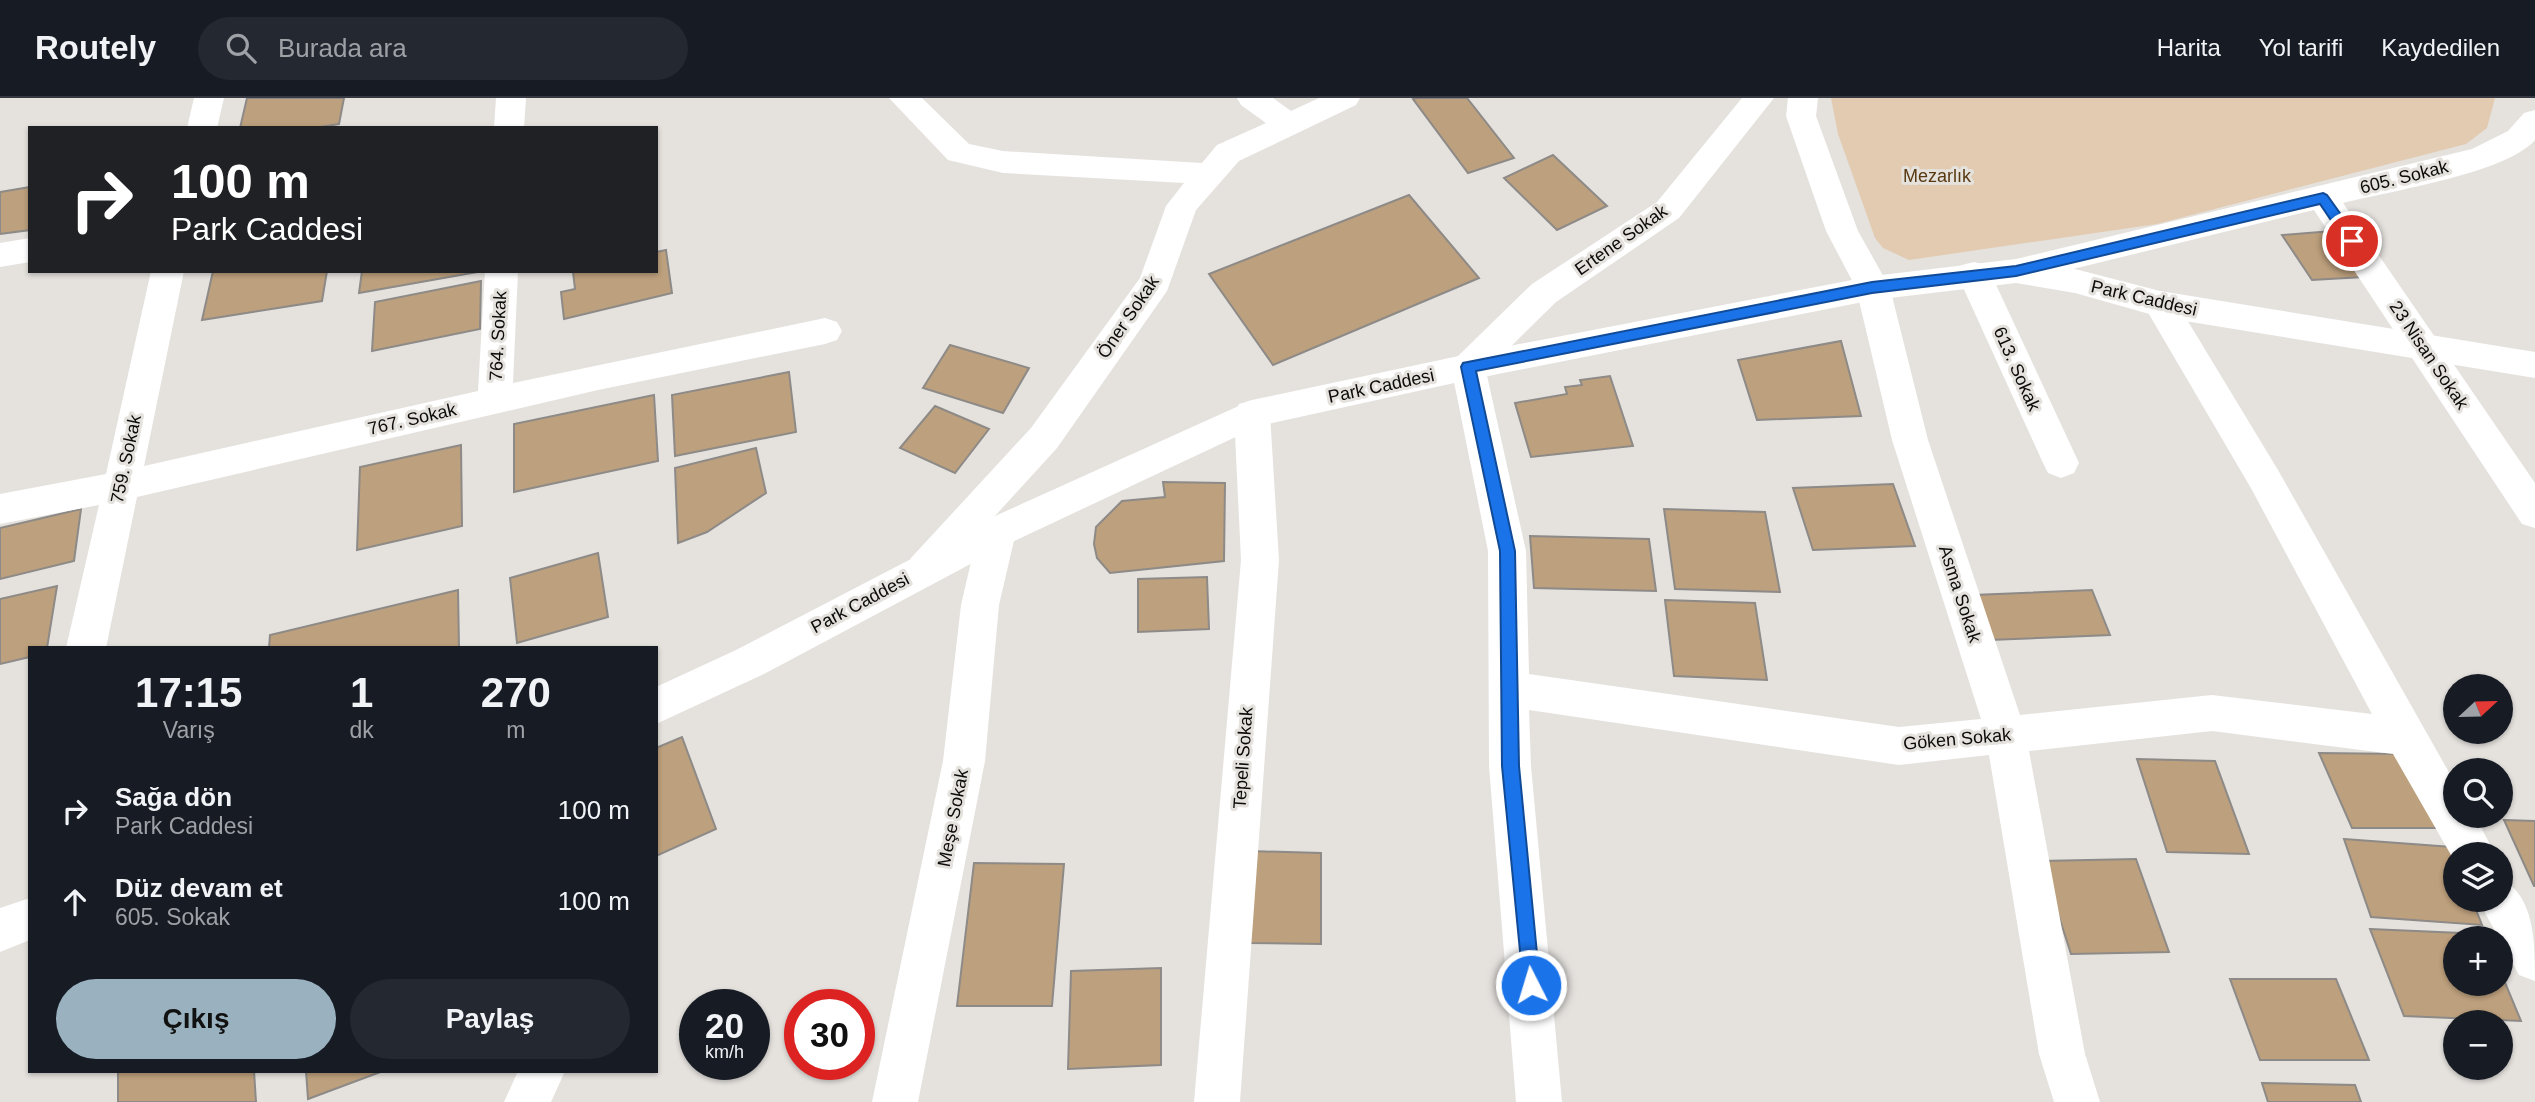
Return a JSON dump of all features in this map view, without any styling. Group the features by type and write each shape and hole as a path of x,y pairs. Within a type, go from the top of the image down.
{"street":[{"path":"202,126 209,98"},
{"path":"509,126 510,98"},
{"path":"904,98 958,152 1003,162 1210,174"},
{"path":"1252,98 1289,124"},
{"name":"Öner Sokak","path":"924,569 1044,438 1155,282 1182,206 1228,153 1345,98"},
{"name":"Ertene Sokak","path":"1468,367 1544,293 1668,210 1759,98"},
{"name":"Asma Sokak","path":"1802,98 1801,116 1842,231 1872,288 1910,440 2006,735 2062,1054 2077,1102"},
{"name":"605. Sokak","path":"2016,271 2481,158 2519,138 2535,120"},
{"name":"23 Nisan Sokak","path":"2323,198 2535,513"},
{"path":"0,254 28,250"},
{"name":"Park Caddesi","path":"658,705 750,662 996,532 1252,414 1468,367 1872,288 2016,271 2075,281 2160,304 2535,365"},
{"name":"759. Sokak","path":"86,646 168,273"},
{"name":"764. Sokak","path":"495,401 502,273"},
{"name":"613. Sokak","path":"1974,274 2061,463"},
{"path":"2160,304 2265,480 2405,737 2467,842"},
{"name":"767. Sokak","path":"0,509 121,486 495,401 825,331"},
{"path":"1468,367 1507,551 1510,766 1539,1102"},
{"name":"Tepeli Sokak","path":"1217,1102 1260,560 1252,414"},
{"name":"Meşe Sokak","path":"895,1102 964,761 980,605 996,532"},
{"name":"Göken Sokak","path":"1509,690 1899,746 2212,713 2405,737"},
{"path":"2507,912 2535,959"},
{"path":"527,1102 541,1073"}],"green space":[{"name":"Mezarlık","path":"1831,98 2495,98 2487,128 2466,144 2157,224 1909,260 1883,248 1875,238 1838,134"}],"building":[{"path":"247,98 344,98 339,124 240,126"},
{"path":"1467,98 1514,158 1468,173 1413,99"},
{"path":"1553,155 1607,206 1557,230 1504,178"},
{"path":"28,187 28,230 0,234 0,192"},
{"path":"1409,195 1479,278 1273,365 1209,274"},
{"path":"2332,231 2363,277 2312,280 2282,235"},
{"path":"666,250 672,293 564,319 561,292 575,289 573,273 658,273 658,252"},
{"path":"213,273 327,273 322,301 202,320"},
{"path":"362,273 472,273 359,293"},
{"path":"481,281 480,329 372,351 375,302"},
{"path":"1841,341 1861,416 1757,420 1738,360"},
{"path":"950,345 1029,368 1003,413 923,388"},
{"path":"789,372 796,432 675,456 672,395"},
{"path":"1610,376 1633,446 1531,457 1515,403 1567,394 1565,387 1582,385 1580,380"},
{"path":"654,395 658,461 514,492 514,424"},
{"path":"935,406 989,429 955,473 900,448"},
{"path":"461,445 462,526 357,550 360,467"},
{"path":"756,448 766,493 707,532 678,543 675,468"},
{"path":"1163,482 1225,483 1224,561 1110,573 1097,558 1094,544 1096,527 1122,501 1165,497"},
{"path":"1893,484 1915,546 1813,550 1793,488"},
{"path":"81,509 74,561 0,579 0,528"},
{"path":"1664,509 1765,512 1780,592 1675,589"},
{"path":"1530,536 1649,539 1656,591 1534,588"},
{"path":"598,553 608,617 517,643 510,578"},
{"path":"1207,577 1209,629 1138,632 1138,579"},
{"path":"57,586 47,646 28,646 28,657 0,664 0,599"},
{"path":"458,590 459,646 269,646 270,635"},
{"path":"2092,590 2110,635 1990,640 1974,595"},
{"path":"1665,600 1755,603 1767,680 1674,676"},
{"path":"682,737 716,829 658,855 658,747"},
{"path":"2319,753 2404,754 2438,828 2352,828"},
{"path":"2137,759 2215,761 2249,854 2167,852"},
{"path":"2513,820 2535,821 2534,886 2508,828 2513,828"},
{"path":"2344,839 2443,846 2443,912 2477,912 2482,925 2371,917"},
{"path":"1249,851 1321,853 1321,944 1247,943"},
{"path":"2136,859 2169,952 2071,954 2041,861"},
{"path":"974,863 1064,864 1052,1006 957,1006"},
{"path":"2370,929 2443,932 2443,996 2511,996 2521,1021 2513,1021 2513,1010 2443,1010 2443,1018 2404,1016"},
{"path":"1161,968 1161,1065 1068,1069 1071,971"},
{"path":"2230,979 2336,979 2369,1060 2260,1060"},
{"path":"118,1073 254,1073 256,1102 118,1102"},
{"path":"306,1073 378,1073 308,1099"},
{"path":"2262,1083 2355,1085 2361,1102 2268,1102"}],"route":[{"path":"1531,985 1510,766 1507,551 1468,367 1872,288 2016,271 2323,198 2352,241"}]}
